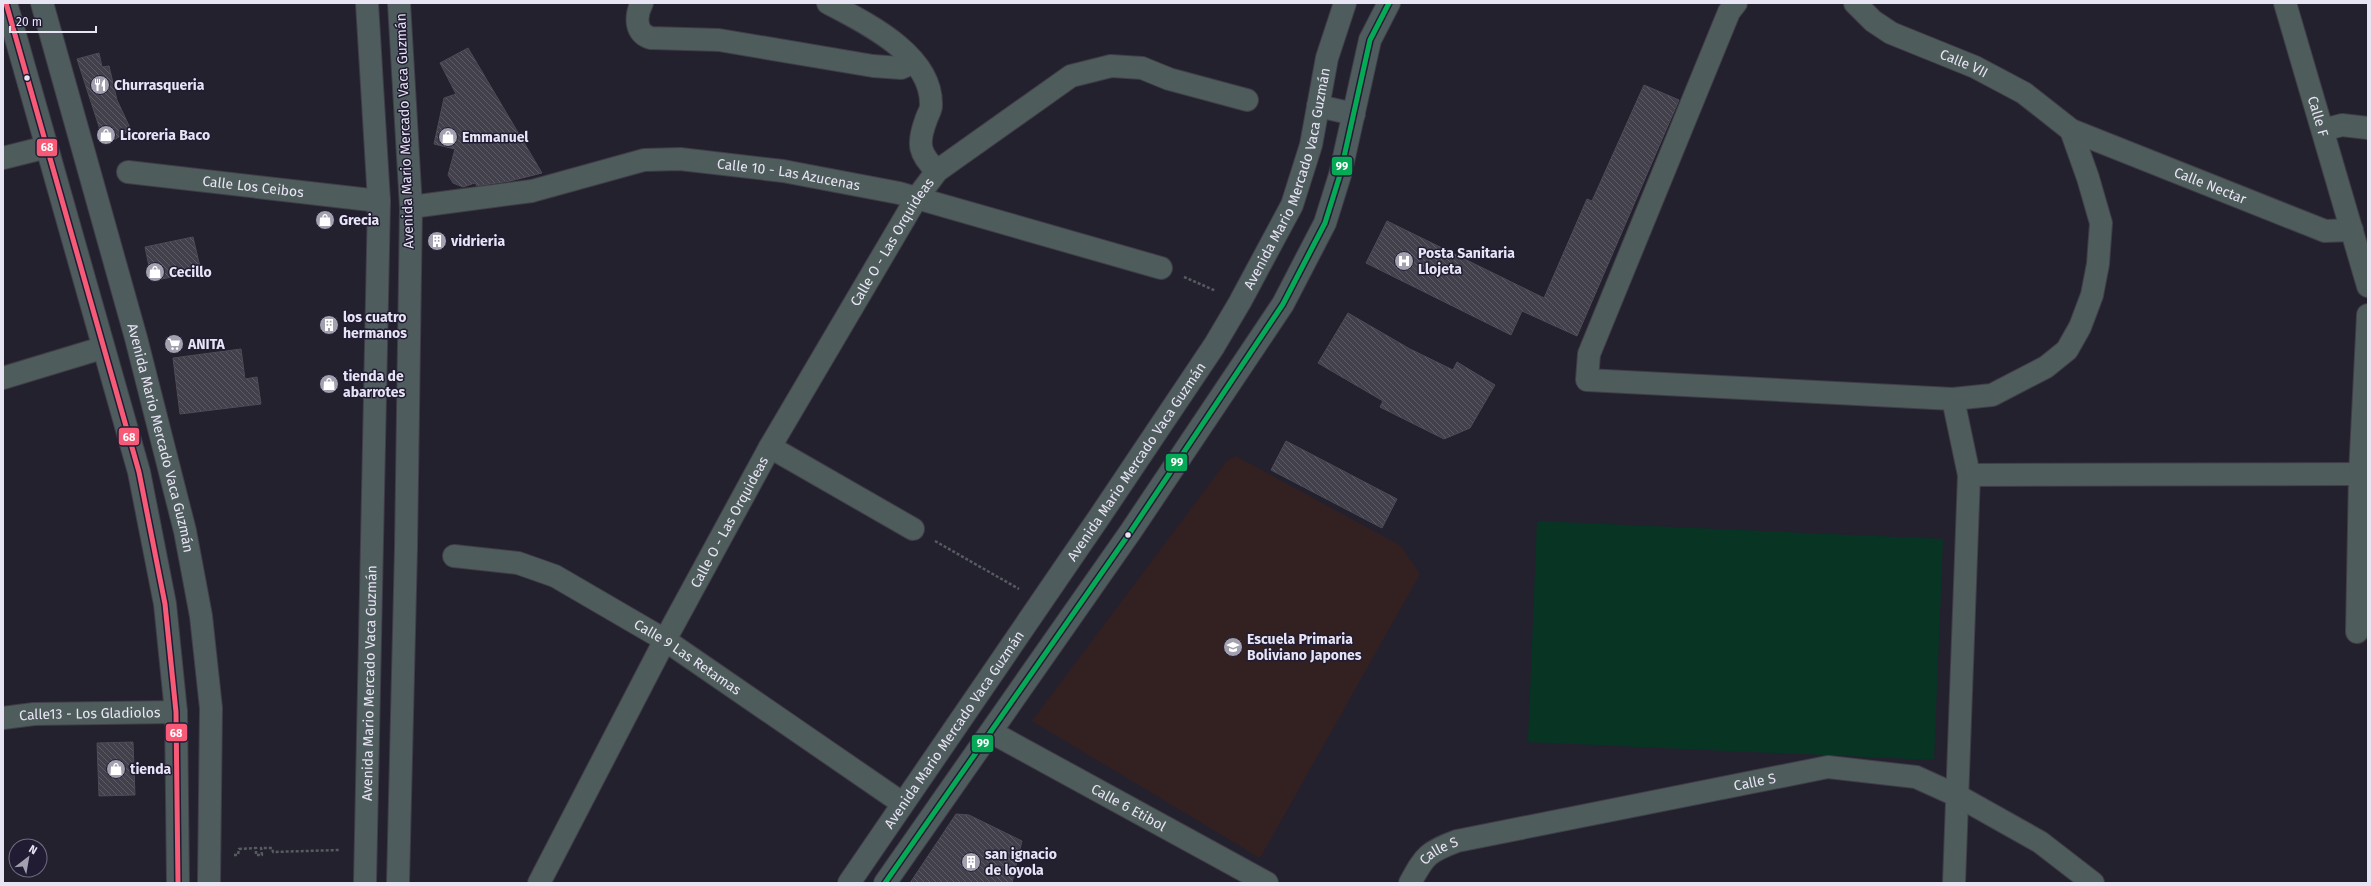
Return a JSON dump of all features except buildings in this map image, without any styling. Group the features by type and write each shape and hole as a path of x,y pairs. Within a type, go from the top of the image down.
{"main road":[{"name":"Avenida Mario Mercado Vaca Guzmán","path":"6,3 102,348 139,472 165,604 176,712 178,883"},
{"name":"Avenida Mario Mercado Vaca Guzmán","path":"42,3 136,338 185,531 201,616 211,708 209,883"},
{"name":"Avenida Mario Mercado Vaca Guzmán","path":"365,883 379,200 367,3"},
{"name":"Avenida Mario Mercado Vaca Guzmán","path":"398,883 406,548 411,207 399,3"},
{"name":"Avenida Mario Mercado Vaca Guzmán","path":"849,883 902,803 1042,602 1186,388 1240,302 1292,205 1311,145 1327,58 1345,3"},
{"path":"885,883 1216,406 1284,304 1326,223 1340,175 1370,40 1389,3"},
{"path":"1318,106 1354,114"},
{"path":"379,200 411,207"},
{"path":"102,348 136,338"},
{"path":"1186,388 1216,406"},
{"path":"176,712 211,708"},
{"path":"965,714 991,732"},
{"path":"902,803 928,819"}],"street":[{"path":"642,3 639,10 638,28 642,35 651,38 719,40 873,66 901,68 914,62"},
{"path":"828,3 896,43 914,62 927,84 931,107 922,130 920,149 926,161 937,171"},
{"path":"1736,3 1729,12 1589,354 1587,380 1953,399 1992,395 2046,367 2067,350 2080,327 2092,295 2098,264 2101,223 2088,178 2071,130"},
{"name":"Calle VII","path":"1855,3 1873,21 1891,33 1975,67 2024,93 2071,130"},
{"name":"Calle F","path":"2285,3 2368,286"},
{"name":"Calle O - Las Orquideas","path":"539,883 665,640 770,446 916,199 937,171 1071,76 1111,66 1142,68 1169,79 1247,100"},
{"path":"2323,130 2342,125 2368,128"},
{"name":"Calle Nectar","path":"2071,130 2325,231 2352,230"},
{"path":"3,158 47,147"},
{"name":"Calle 10 - Las Azucenas","path":"411,207 532,191 644,160 680,160 783,171 899,193 1161,268"},
{"name":"Calle Los Ceibos","path":"128,172 379,200"},
{"path":"2358,632 2364,530 2360,474 2368,320"},
{"path":"3,378 102,348"},
{"path":"1953,399 1969,475 1954,883"},
{"path":"770,446 913,529"},
{"path":"1969,475 2360,474"},
{"name":"Calle 9 Las Retamas","path":"454,556 518,563 555,576 665,640 902,803"},
{"name":"Calle13 - Los Gladiolos","path":"3,718 34,714 176,712"},
{"name":"Calle 6 Etibol","path":"991,732 1267,883"},
{"name":"Calle S","path":"1410,883 1421,862 1432,850 1457,841 1828,767 1916,776 1958,796 2040,842 2093,883"}],"path":[{"path":"1161,268 1240,302"},
{"path":"913,529 1042,602"},
{"path":"233,855 238,855 239,849 256,848 256,855 262,855 261,848 272,848 273,852 340,850"}],"shaded area":[{"name":"Escuela Primaria Boliviano Japones","path":"1236,456 1401,546 1420,574 1260,858 1032,721 1226,462"}],"green space":[{"path":"1537,521 1943,539 1934,760 1528,742"}],"transit line":[{"name":"68","path":"6,3 139,472 165,604 176,712 178,883"},
{"name":"99","path":"885,883 1131,531 1283,304 1325,223 1340,175 1370,40 1389,3"}],"place":[{"name":"Churrasqueria","path":"100,85"},
{"name":"Licoreria Baco","path":"106,135"},
{"name":"Emmanuel","path":"448,137"},
{"name":"Grecia","path":"325,220"},
{"name":"vidrieria","path":"437,241"},
{"name":"Posta Sanitaria Llojeta","path":"1404,261"},
{"name":"Cecillo","path":"155,272"},
{"name":"los cuatro hermanos","path":"329,325"},
{"name":"ANITA","path":"174,344"},
{"name":"tienda de abarrotes","path":"329,384"},
{"name":"Escuela Primaria Boliviano Japones","path":"1233,647"},
{"name":"tienda","path":"116,769"},
{"name":"san ignacio de loyola","path":"971,862"}]}
